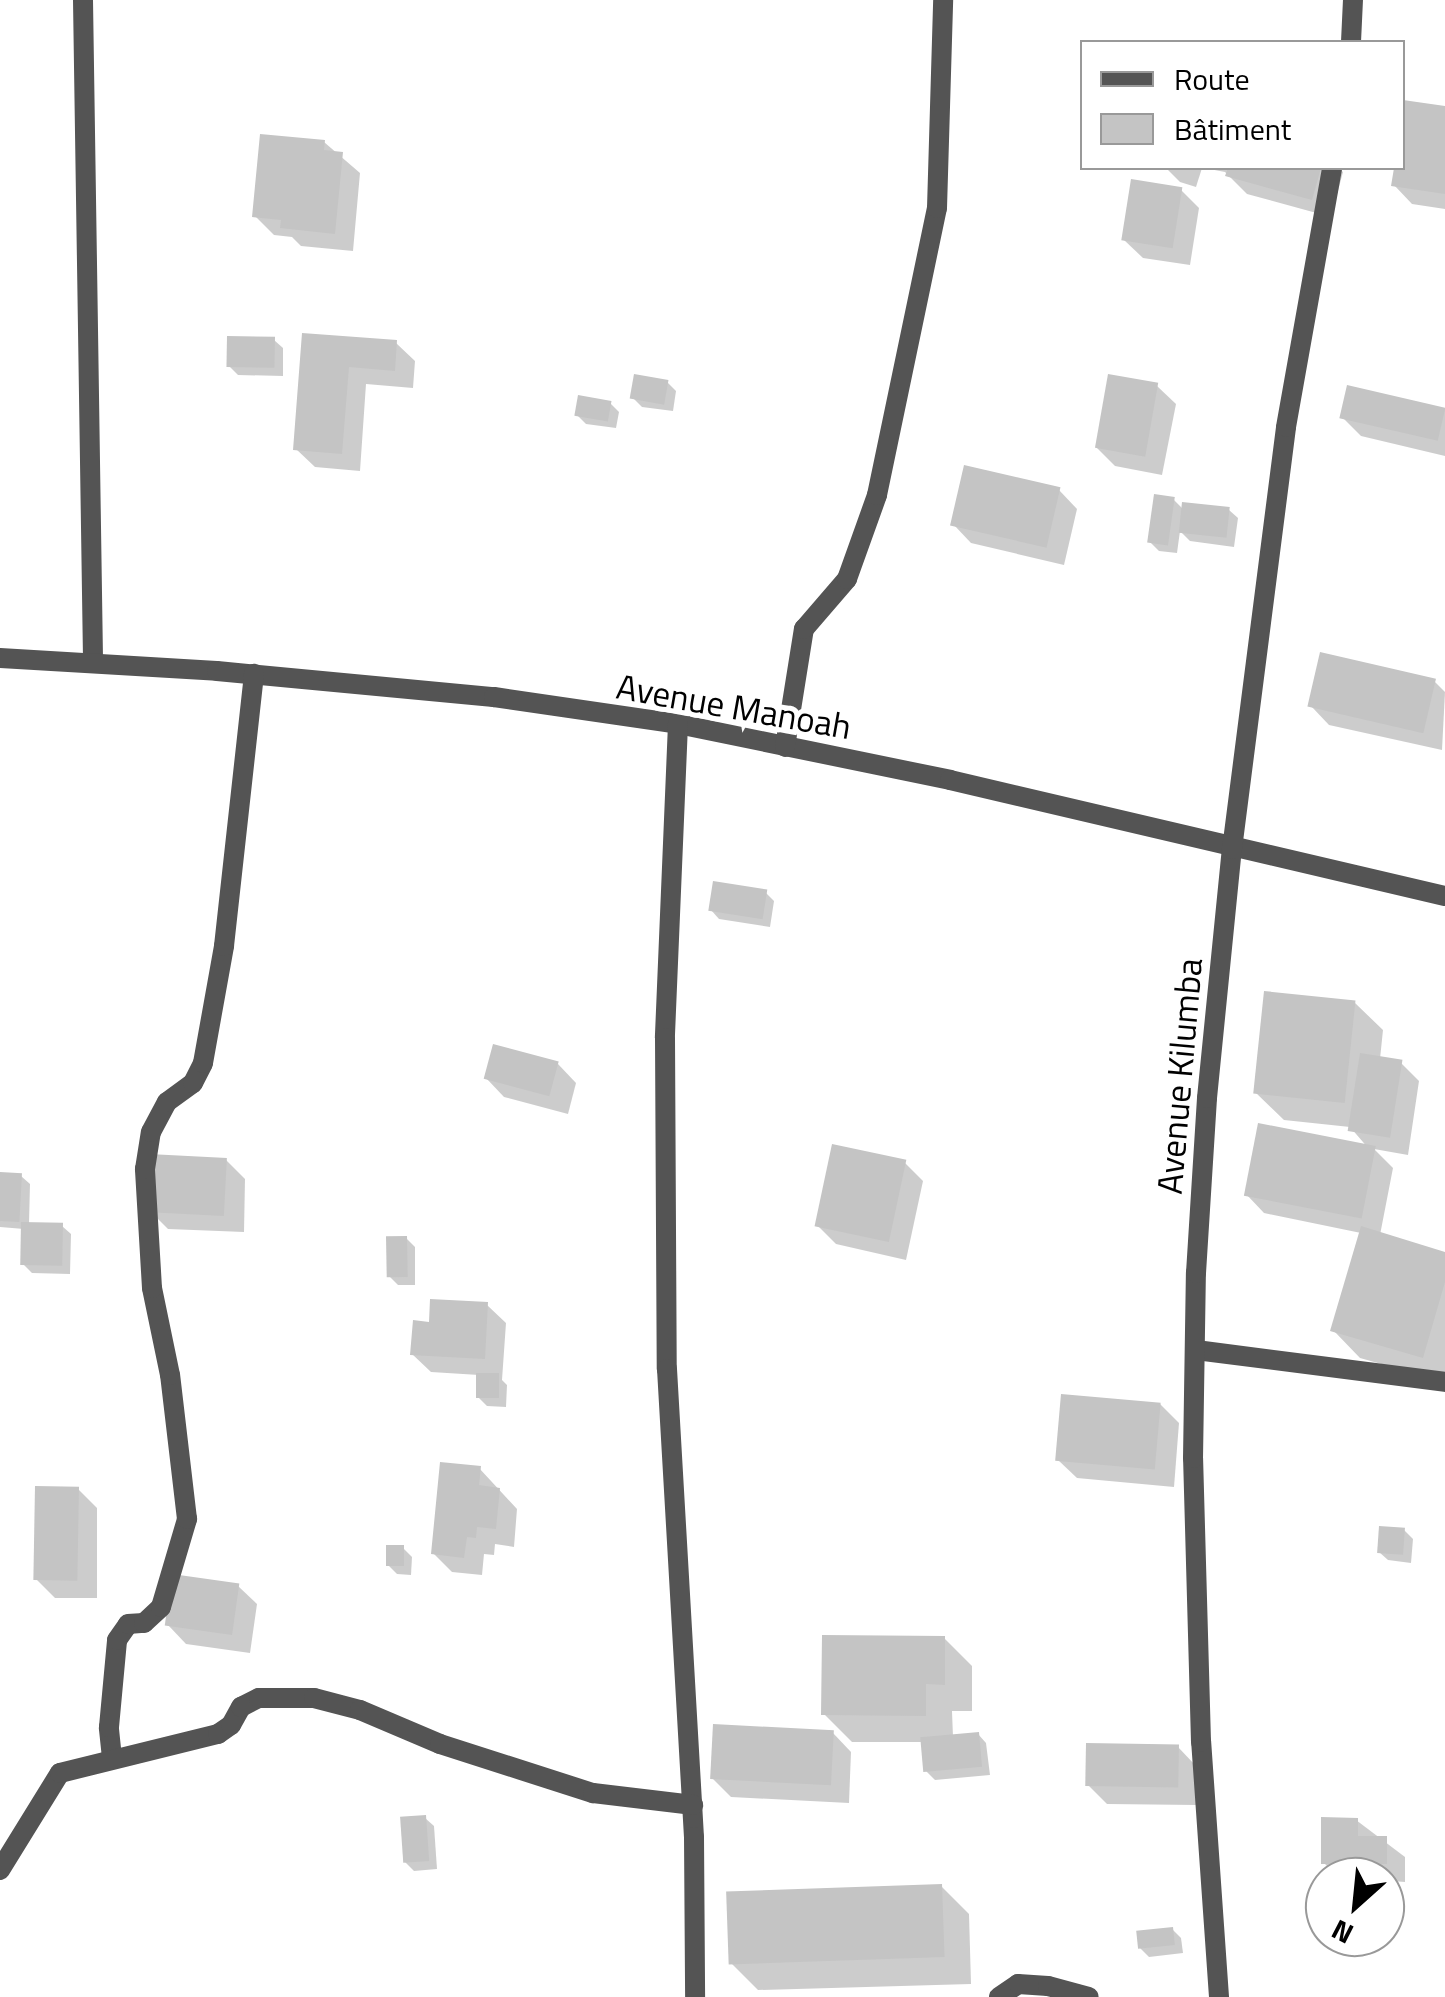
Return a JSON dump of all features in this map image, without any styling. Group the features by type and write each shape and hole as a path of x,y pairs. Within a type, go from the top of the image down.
{"street":[{"path":"83,0 94,662"},
{"path":"785,747 804,629 847,578 877,494 938,208 943,0"},
{"path":"1351,40 1353,0"},
{"name":"Avenue Kilumba","path":"1220,1997 1201,1742 1193,1458 1196,1273 1207,1098 1232,848 1286,427 1332,170"},
{"name":"Avenue Manoah","path":"0,658 254,674 494,697 678,724 950,780 1445,896"},
{"path":"112,1758 110,1727 118,1640 128,1624 144,1623 161,1606 187,1519 170,1376 152,1288 145,1169 152,1132 167,1102 193,1083 203,1063 224,946 254,674"},
{"path":"678,724 665,1038 668,1369 692,1805 695,1997"},
{"path":"1196,1350 1445,1382"},
{"path":"0,1870 60,1773 218,1734 231,1725 241,1707 259,1698 314,1698 360,1710 440,1744 593,1793 692,1805"},
{"path":"999,1997 1018,1984 1048,1986 1089,1997"}],"building":[{"path":"1405,100 1445,106 1445,194 1391,186 1394,170 1405,170"},
{"path":"260,134 325,140 324,150 343,152 335,234 280,228 281,220 252,217"},
{"path":"1227,170 1320,170 1312,200 1225,176"},
{"path":"1131,179 1182,187 1173,248 1121,240"},
{"path":"302,333 397,340 395,371 349,367 342,454 293,450"},
{"path":"227,336 275,337 274,368 226,367"},
{"path":"634,374 668,380 664,405 630,399"},
{"path":"1108,374 1158,383 1145,457 1095,448"},
{"path":"1347,385 1445,408 1438,441 1339,418"},
{"path":"578,395 611,401 608,422 574,416"},
{"path":"964,465 1060,487 1047,548 950,525"},
{"path":"1154,494 1175,497 1168,545 1147,543"},
{"path":"1182,502 1230,507 1226,538 1179,533"},
{"path":"1320,652 1436,679 1423,733 1307,707"},
{"path":"713,881 767,890 763,919 708,911"},
{"path":"1264,991 1355,1001 1345,1103 1253,1093"},
{"path":"493,1044 559,1062 549,1096 484,1079"},
{"path":"1360,1053 1402,1060 1390,1138 1348,1131"},
{"path":"1258,1123 1376,1146 1362,1219 1244,1196"},
{"path":"832,1144 906,1160 889,1242 815,1226"},
{"path":"149,1154 227,1158 224,1216 146,1212"},
{"path":"0,1172 22,1173 19,1222 0,1221"},
{"path":"21,1222 63,1223 62,1266 20,1265"},
{"path":"1361,1226 1445,1252 1445,1282 1423,1358 1330,1331"},
{"path":"386,1236 407,1236 408,1277 387,1277"},
{"path":"430,1299 488,1302 485,1359 410,1355 413,1320 429,1322"},
{"path":"476,1373 499,1373 499,1398 476,1398"},
{"path":"1061,1394 1161,1403 1155,1469 1055,1461"},
{"path":"440,1462 481,1466 479,1485 500,1488 496,1529 477,1527 476,1538 467,1537 464,1558 431,1554"},
{"path":"35,1486 79,1487 77,1581 33,1580"},
{"path":"1379,1526 1405,1528 1403,1555 1377,1553"},
{"path":"386,1545 404,1545 404,1566 386,1566"},
{"path":"172,1574 239,1583 232,1635 165,1625"},
{"path":"822,1635 945,1636 945,1685 926,1684 926,1716 821,1715"},
{"path":"713,1724 834,1730 831,1785 710,1779"},
{"path":"979,1732 982,1767 923,1772 920,1737"},
{"path":"1086,1743 1179,1745 1178,1788 1085,1786"},
{"path":"426,1815 429,1861 403,1863 400,1817"},
{"path":"1321,1817 1358,1818 1358,1836 1387,1836 1387,1857 1321,1857"},
{"path":"942,1884 945,1957 729,1964 726,1892"},
{"path":"1173,1927 1175,1945 1138,1949 1136,1931"}]}
